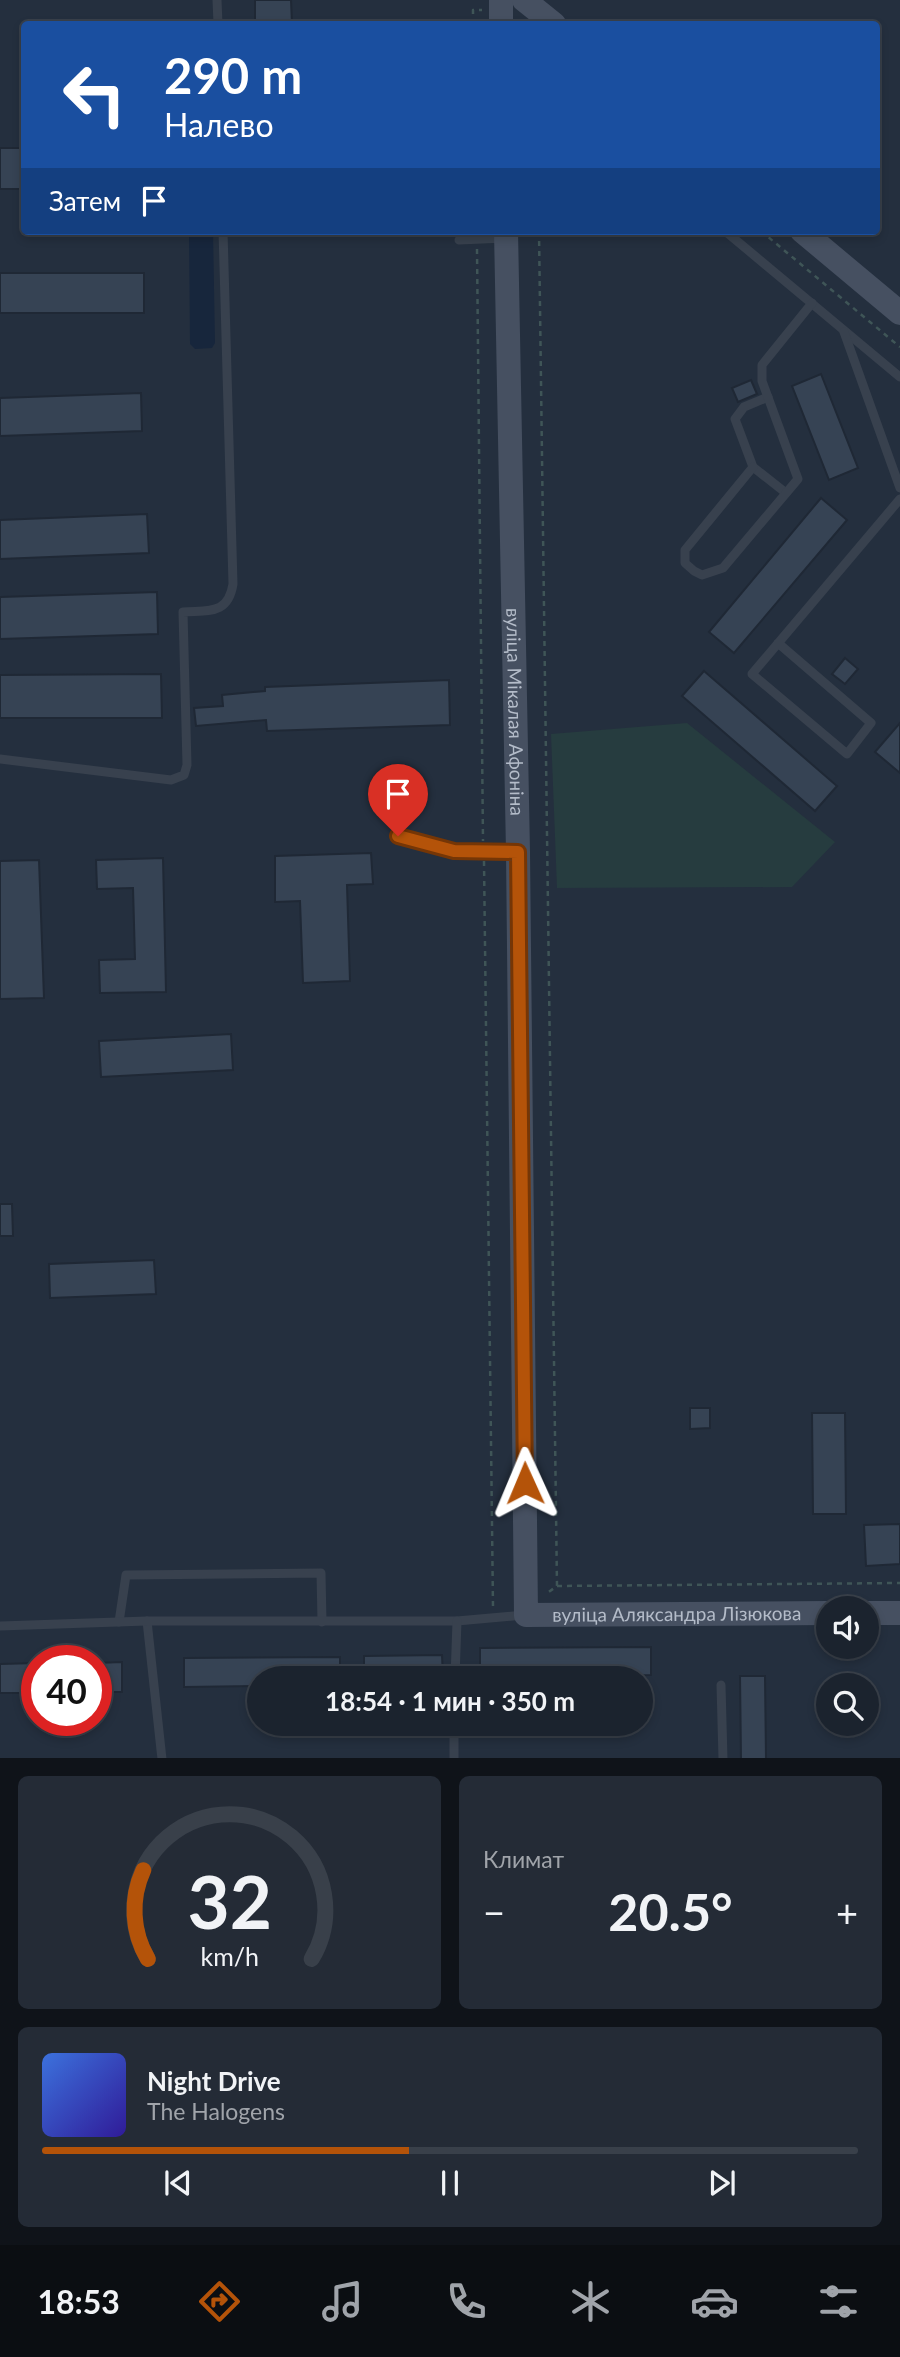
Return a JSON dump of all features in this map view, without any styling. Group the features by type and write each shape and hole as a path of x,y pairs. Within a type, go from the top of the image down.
{"street":[{"path":"501,0 502,21"},
{"path":"524,0 550,21"},
{"name":"вуліца Мікалая Афоніна","path":"506,235 518,852 526,1615"},
{"path":"807,235 900,313"},
{"name":"вуліца Аляксандра Лізюкова","path":"526,1615 816,1613"},
{"path":"879,1613 900,1613"}],"lane":[{"path":"217,0 218,21"},
{"path":"0,759 172,780 184,775 187,765 183,612 219,610 231,599 233,584 223,235"},
{"path":"458,240 506,235"},
{"path":"730,235 900,377"},
{"path":"754,467 685,550 685,563 694,571 702,575 723,568 798,479 762,381 762,365 812,303"},
{"path":"844,330 900,488"},
{"path":"768,397 744,407 735,419 754,467 786,493"},
{"path":"778,643 871,723 847,754 752,674 778,643 900,499"},
{"path":"398,836 454,851 518,852"},
{"path":"119,1622 126,1575 321,1573 322,1622"},
{"path":"0,1626 147,1621 457,1620 526,1615"},
{"path":"455,1666 457,1620"},
{"path":"147,1621 162,1758"},
{"path":"720,1685 723,1758"},
{"path":"454,1736 454,1758"}],"path":[{"path":"472,10 473,21"},
{"path":"539,235 558,1586"},
{"path":"766,235 900,347"},
{"path":"477,239 493,1618"},
{"path":"547,1594 558,1586 900,1583"}],"green space":[{"path":"687,723 835,842 792,887 557,888 551,734"}],"water":[{"path":"189,235 213,235 215,343 212,348 195,349 190,344"}],"building":[{"path":"255,0 291,0 292,21 255,21"},
{"path":"0,148 21,148 21,189 0,189"},
{"path":"0,273 144,273 144,313 0,313"},
{"path":"821,374 858,468 829,480 792,386"},
{"path":"751,380 757,394 738,402 732,388"},
{"path":"141,393 142,431 0,436 0,398"},
{"path":"821,498 847,520 734,653 709,632"},
{"path":"147,514 149,553 0,559 0,520"},
{"path":"157,592 158,634 0,639 0,597"},
{"path":"845,658 858,669 845,684 832,674"},
{"path":"704,671 837,786 815,811 682,696"},
{"path":"161,674 162,718 0,718 0,675"},
{"path":"449,680 450,725 267,731 266,720 196,726 194,708 223,706 222,695 265,691 265,687"},
{"path":"900,723 900,773 875,752"},
{"path":"371,853 373,884 347,885 350,981 303,983 300,901 275,902 275,856"},
{"path":"163,858 166,992 100,993 99,960 135,959 133,888 97,889 96,860"},
{"path":"39,860 44,998 0,999 0,861"},
{"path":"231,1034 233,1070 101,1077 99,1041"},
{"path":"0,1204 12,1204 13,1236 0,1236"},
{"path":"154,1260 156,1294 50,1298 49,1264"},
{"path":"690,1408 710,1408 710,1428 690,1429"},
{"path":"812,1413 845,1413 846,1514 813,1514"},
{"path":"900,1524 900,1564 866,1566 864,1525"},
{"path":"651,1647 651,1666 480,1666 480,1648"},
{"path":"442,1655 442,1666 364,1666 364,1656"},
{"path":"340,1657 340,1666 247,1666 247,1686 184,1687 184,1658"},
{"path":"112,1662 122,1662 122,1692 112,1692"},
{"path":"21,1663 21,1693 0,1693 0,1664"},
{"path":"740,1676 765,1676 766,1758 741,1758"}],"route":[{"path":"398,836 454,851 518,852 525,1483"}]}
